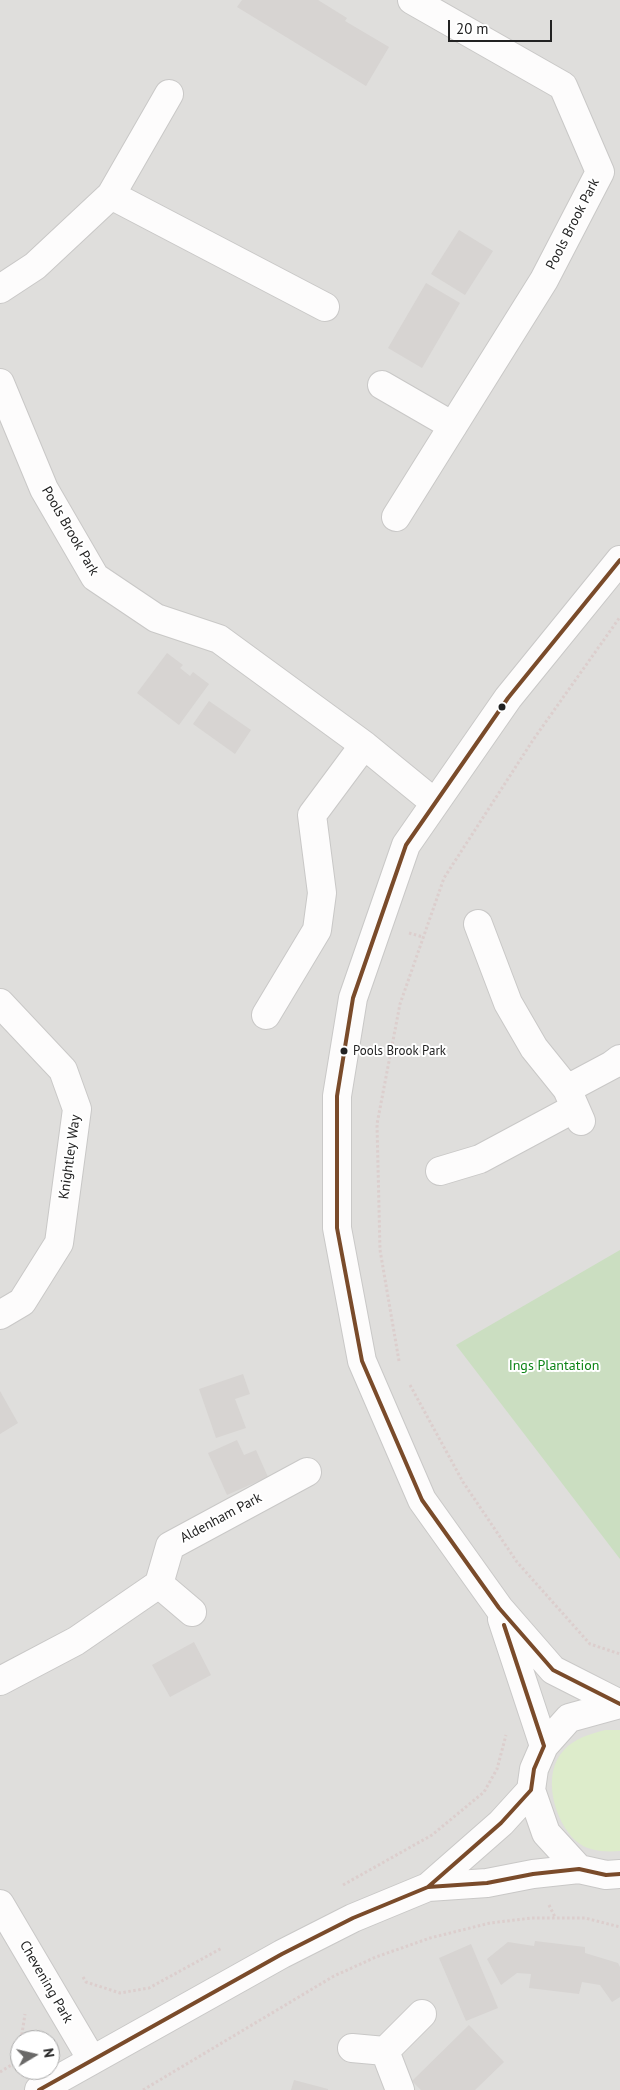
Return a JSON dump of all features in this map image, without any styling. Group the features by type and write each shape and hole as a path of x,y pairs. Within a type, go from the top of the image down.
{"street":[{"name":"Pools Brook Park","path":"396,516 544,280 600,172 563,86 412,0"},
{"path":"0,289 35,266 110,194 169,94"},
{"path":"110,194 325,308"},
{"name":"Pools Brook Park","path":"0,383 44,489 95,577 156,618 220,639 364,745 435,803"},
{"path":"382,385 452,426"},
{"path":"620,560 508,698 406,845 353,998 337,1096 337,1228 362,1361 422,1500 498,1608 553,1670 620,1704"},
{"path":"266,1015 318,930 322,893 312,815 364,745"},
{"path":"478,924 508,1003 534,1048 574,1106"},
{"name":"Knightley Way","path":"0,1003 63,1070 77,1109 59,1243 22,1302 0,1315"},
{"path":"440,1171 480,1159 574,1106 612,1065 620,1059"},
{"name":"Aldenham Park","path":"160,1584 170,1546 307,1472"},
{"path":"0,1681 76,1641 160,1584 192,1612"},
{"path":"498,1608 544,1746"},
{"path":"579,1869 546,1833 531,1790 534,1769 544,1746 569,1718 620,1704"},
{"path":"428,1887 501,1823 531,1790"},
{"path":"39,2090 282,1954 353,1918 428,1887 487,1883 533,1874 579,1869 606,1875 620,1874"},
{"name":"Chevening Park","path":"0,1904 92,2060"},
{"path":"385,2051 422,2014"},
{"path":"352,2048 385,2051"},
{"path":"385,2051 400,2090"}],"path":[{"path":"337,1888 432,1835 484,1792 497,1769 508,1727"},
{"path":"143,2090 334,1976 430,1938 490,1923 532,1918 585,1918 620,1927"},
{"path":"82,1976 86,1982 120,1993 149,1988 224,1947"}],"shaded area":[{"path":"0,0 620,0 620,2090 0,2090"}],"green space":[{"name":"Ings Plantation","path":"620,1250 620,1559 456,1345"},
{"path":"605,1730 620,1730 620,1851 592,1849 576,1841 562,1822 556,1810 553,1797 553,1772 557,1760 564,1750 578,1739"}],"building":[{"path":"242,0 318,0 347,18 345,21 389,47 366,86 237,7"},
{"path":"459,230 493,251 465,295 431,274"},
{"path":"426,283 460,303 422,368 388,348"},
{"path":"167,653 183,665 180,668 190,676 193,672 209,684 179,725 137,693"},
{"path":"209,701 251,730 235,754 193,724"},
{"path":"243,1374 250,1394 235,1399 246,1428 216,1438 199,1389"},
{"path":"0,1391 18,1423 0,1434"},
{"path":"237,1440 244,1455 256,1450 268,1477 227,1495 208,1453"},
{"path":"194,1642 211,1675 170,1697 152,1665"},
{"path":"535,1941 585,1947 585,1953 618,1963 620,1967 620,1997 612,2002 600,1985 582,1982 579,1994 529,1988 531,1974 517,1973 501,1985 487,1959 508,1942 534,1946"},
{"path":"471,1944 498,2008 466,2021 439,1958"},
{"path":"469,2025 504,2062 475,2090 421,2090 412,2081"},
{"path":"294,2080 328,2089 328,2090 291,2090"}],"transit line":[{"path":"620,560 508,698 406,845 353,998 337,1096 337,1228 362,1361 422,1500 499,1608 553,1670 620,1704"},
{"path":"39,2090 282,1954 353,1918 428,1887 501,1823 531,1790 534,1769 544,1746 504,1625"},
{"path":"428,1887 487,1883 533,1874 579,1869 606,1875 620,1874"}],"place":[{"name":"Pools Brook Park","path":"344,1051"}]}
